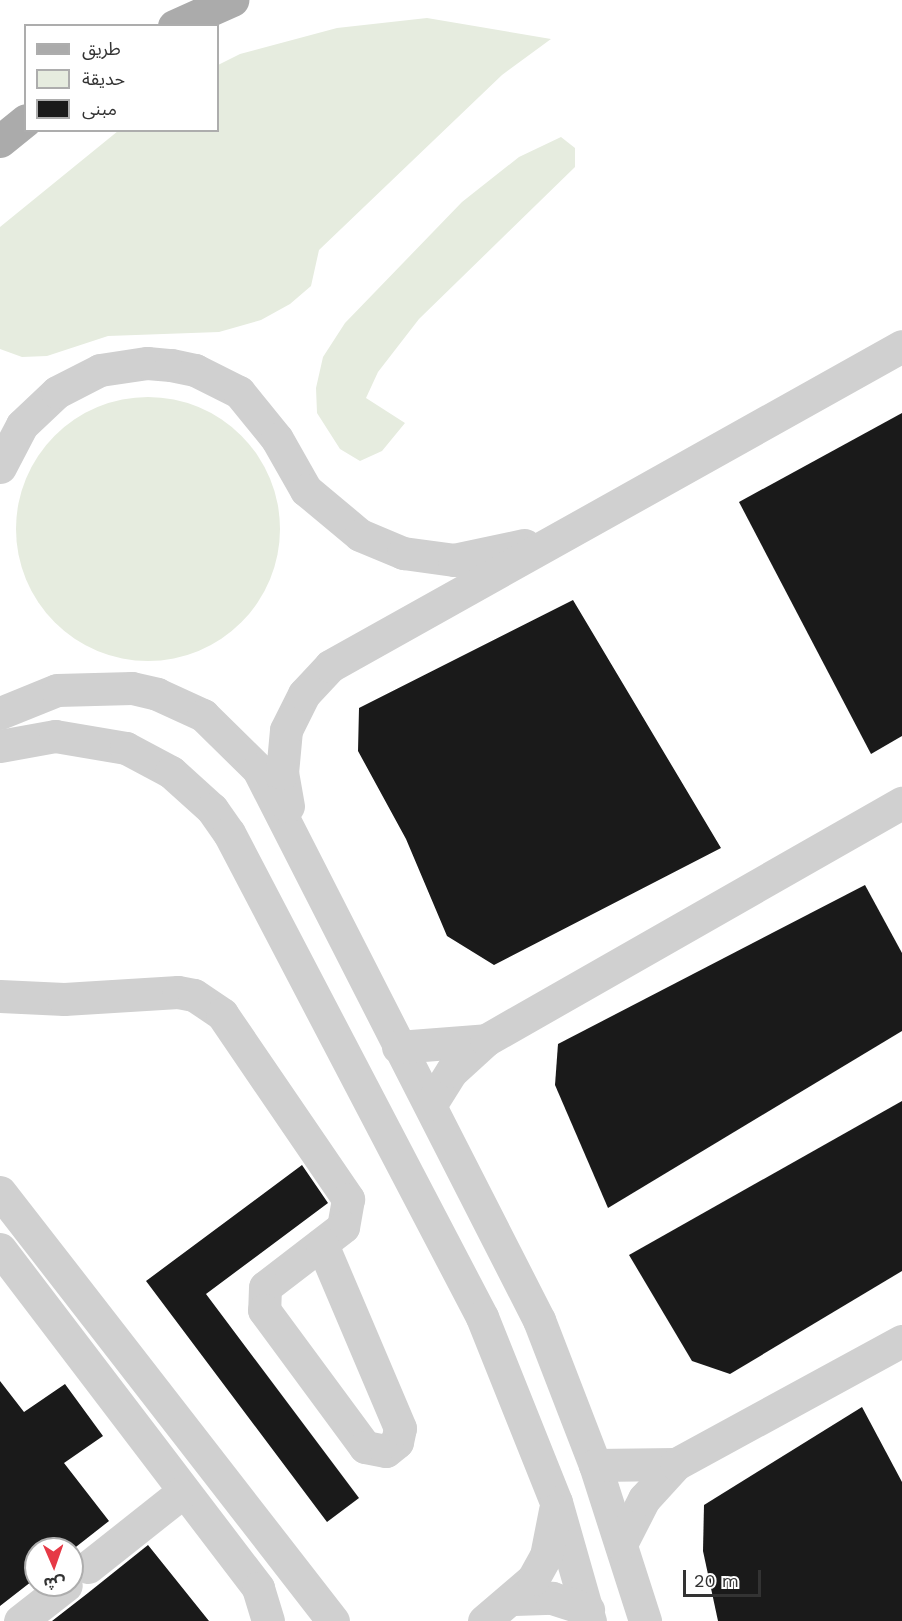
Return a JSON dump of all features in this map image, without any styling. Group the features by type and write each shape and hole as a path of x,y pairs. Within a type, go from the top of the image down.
{"main road":[{"path":"178,24 232,0"},
{"path":"0,141 24,122"}],"street":[{"path":"295,835 282,752 294,710 316,679 347,656 597,520 902,346"},
{"path":"0,467 22,425 57,392 108,369 171,364 195,370 238,392 258,410 306,490 322,507 360,535 392,549 425,558 481,557 597,520"},
{"path":"0,713 33,697 82,686 132,688 180,703 242,748 295,835 398,1047 431,1104 539,1320 595,1465 645,1621"},
{"path":"0,746 55,736 118,746 171,772 212,809 243,856 450,1249 512,1387 556,1502 589,1615"},
{"path":"431,1104 452,1071 486,1040 902,802"},
{"path":"0,996 64,999 178,992 210,1003 222,1014 344,1190 347,1219 322,1244 270,1281 262,1294 264,1310 365,1447 386,1451 400,1435 398,1421 322,1244"},
{"path":"398,1047 486,1040"},
{"path":"0,1192 333,1621"},
{"path":"0,1249 258,1588 268,1621"},
{"path":"621,1544 644,1499 676,1464 902,1341"},
{"path":"595,1465 676,1464"},
{"path":"84,1570 184,1491"},
{"path":"484,1621 514,1599 546,1556 556,1502"},
{"path":"20,1621 50,1597"},
{"path":"514,1599 552,1598 589,1615"}],"green space":[{"path":"427,18 551,39 502,75 319,250 311,286 290,304 261,320 219,332 108,336 47,356 22,357 0,349 0,227 117,132 219,132 219,64 240,54 337,28"},
{"path":"561,137 575,148 575,167 419,319 378,372 366,398 405,423 382,451 360,461 340,449 317,413 316,388 323,357 345,323 462,202 519,157"},
{"path":"161,397 174,399 210,412 232,427 250,445 270,478 278,503 280,529 278,555 265,591 250,613 232,631 210,646 174,659 135,661 122,659 86,646 64,631 46,613 31,591 18,555 16,516 18,503 31,467 46,445 64,427 86,412 122,399"}],"building":[{"path":"902,413 902,736 871,754 739,502"},
{"path":"573,600 721,848 494,965 447,936 406,839 358,751 359,708"},
{"path":"865,885 902,953 902,1031 608,1208 555,1085 558,1044"},
{"path":"902,1101 902,1271 730,1374 692,1361 629,1255"},
{"path":"302,1165 328,1203 206,1294 359,1498 327,1522 146,1281"},
{"path":"0,1381 24,1412 65,1384 103,1436 64,1463 109,1521 84,1541 84,1537 24,1537 24,1587 0,1606"},
{"path":"862,1407 902,1482 902,1621 718,1621 703,1551 704,1505"},
{"path":"148,1545 209,1621 52,1621"}]}
